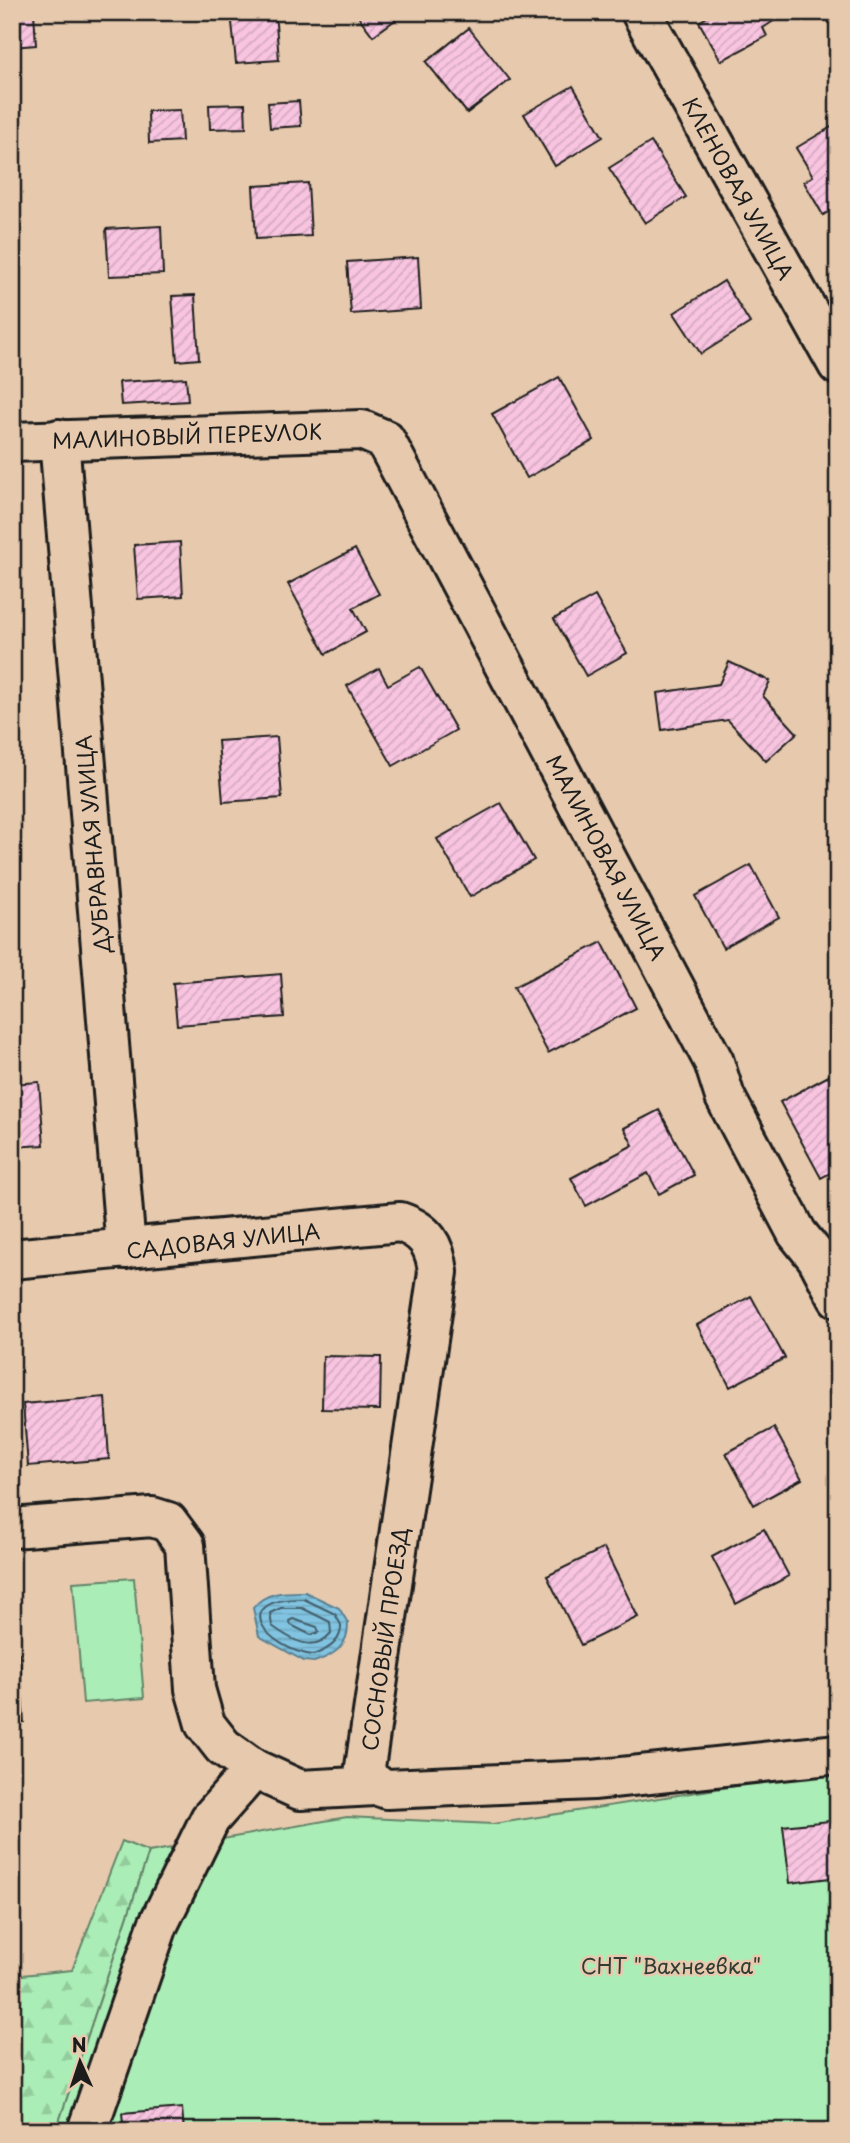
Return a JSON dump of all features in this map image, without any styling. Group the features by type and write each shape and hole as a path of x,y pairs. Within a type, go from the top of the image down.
{"street":[{"name":"КЛЕНОВАЯ УЛИЦА","path":"641,12 838,365"},
{"name":"МАЛИНОВЫЙ ПЕРЕУЛОК","path":"12,442 362,430"},
{"name":"МАЛИНОВАЯ УЛИЦА","path":"362,430 385,439 393,450 714,1062 725,1097 751,1147 797,1233 817,1258 838,1298"},
{"name":"ДУБРАВНАЯ УЛИЦА","path":"59,439 126,1249"},
{"name":"САДОВАЯ УЛИЦА","path":"12,1259 400,1223 416,1228 429,1238"},
{"name":"СОСНОВЫЙ ПРОЕЗД","path":"375,1786 368,1778 365,1767 438,1272 436,1254 429,1238"},
{"path":"12,1528 152,1517 169,1522 185,1545 195,1689 205,1724 223,1747 254,1769 300,1790 593,1780 838,1754"},
{"path":"87,2131 158,1925 210,1819 254,1769"}],"green space":[{"path":"134,1578 144,1698 83,1703 73,1582"},
{"name":"СНТ \"Вахнеевка\"","path":"838,1770 838,2131 56,2131 149,1852 347,1817 493,1824"},
{"path":"122,1841 149,1852 56,2131 12,2131 12,1976 72,1970"}],"water":[{"path":"305,1592 339,1608 348,1623 343,1644 327,1657 314,1662 304,1661 259,1636 253,1608 270,1595"}],"building":[{"path":"12,12 34,12 36,45 12,47"},
{"path":"231,12 275,12 279,60 236,63"},
{"path":"355,12 406,12 373,36"},
{"path":"715,12 787,12 763,28 767,36 721,61 699,22"},
{"path":"469,28 510,80 467,113 426,62"},
{"path":"573,86 603,137 555,166 524,114"},
{"path":"299,101 301,126 270,128 268,103"},
{"path":"245,104 246,128 210,129 209,105"},
{"path":"180,110 182,141 149,143 148,111"},
{"path":"838,123 838,206 823,215 804,182 813,176 796,148"},
{"path":"651,142 686,197 645,223 609,168"},
{"path":"308,183 311,236 256,239 253,186"},
{"path":"161,226 163,274 109,276 106,229"},
{"path":"418,257 421,309 351,314 347,262"},
{"path":"724,281 750,323 701,354 674,313"},
{"path":"195,295 199,359 177,361 172,296"},
{"path":"559,377 594,440 527,478 492,414"},
{"path":"186,378 188,401 121,405 119,382"},
{"path":"180,542 183,596 138,599 134,545"},
{"path":"355,549 379,594 353,608 366,632 326,654 288,584"},
{"path":"595,596 627,653 586,676 554,619"},
{"path":"729,662 770,681 763,696 797,733 766,761 728,720 662,730 657,693 719,684"},
{"path":"420,667 456,730 393,766 347,686 379,668 388,685"},
{"path":"277,737 282,798 223,802 218,741"},
{"path":"501,803 534,860 470,897 437,839"},
{"path":"751,865 779,917 723,948 695,896"},
{"path":"602,942 636,1008 548,1053 514,987"},
{"path":"281,974 284,1017 177,1025 173,983"},
{"path":"838,1071 838,1169 821,1178 780,1102"},
{"path":"39,1082 44,1145 12,1147 12,1084"},
{"path":"659,1110 694,1175 659,1194 648,1173 586,1206 571,1178 633,1145 624,1128"},
{"path":"751,1296 785,1358 730,1387 697,1325"},
{"path":"323,1356 381,1357 380,1410 322,1409"},
{"path":"105,1397 109,1459 28,1466 23,1404"},
{"path":"774,1428 802,1479 754,1505 726,1453"},
{"path":"764,1529 789,1576 736,1604 712,1557"},
{"path":"604,1548 638,1617 581,1645 547,1576"},
{"path":"19,1653 24,1722 12,1723 12,1654"},
{"path":"838,1820 838,1877 790,1883 783,1826"},
{"path":"182,2108 184,2131 124,2131 122,2113"}]}
